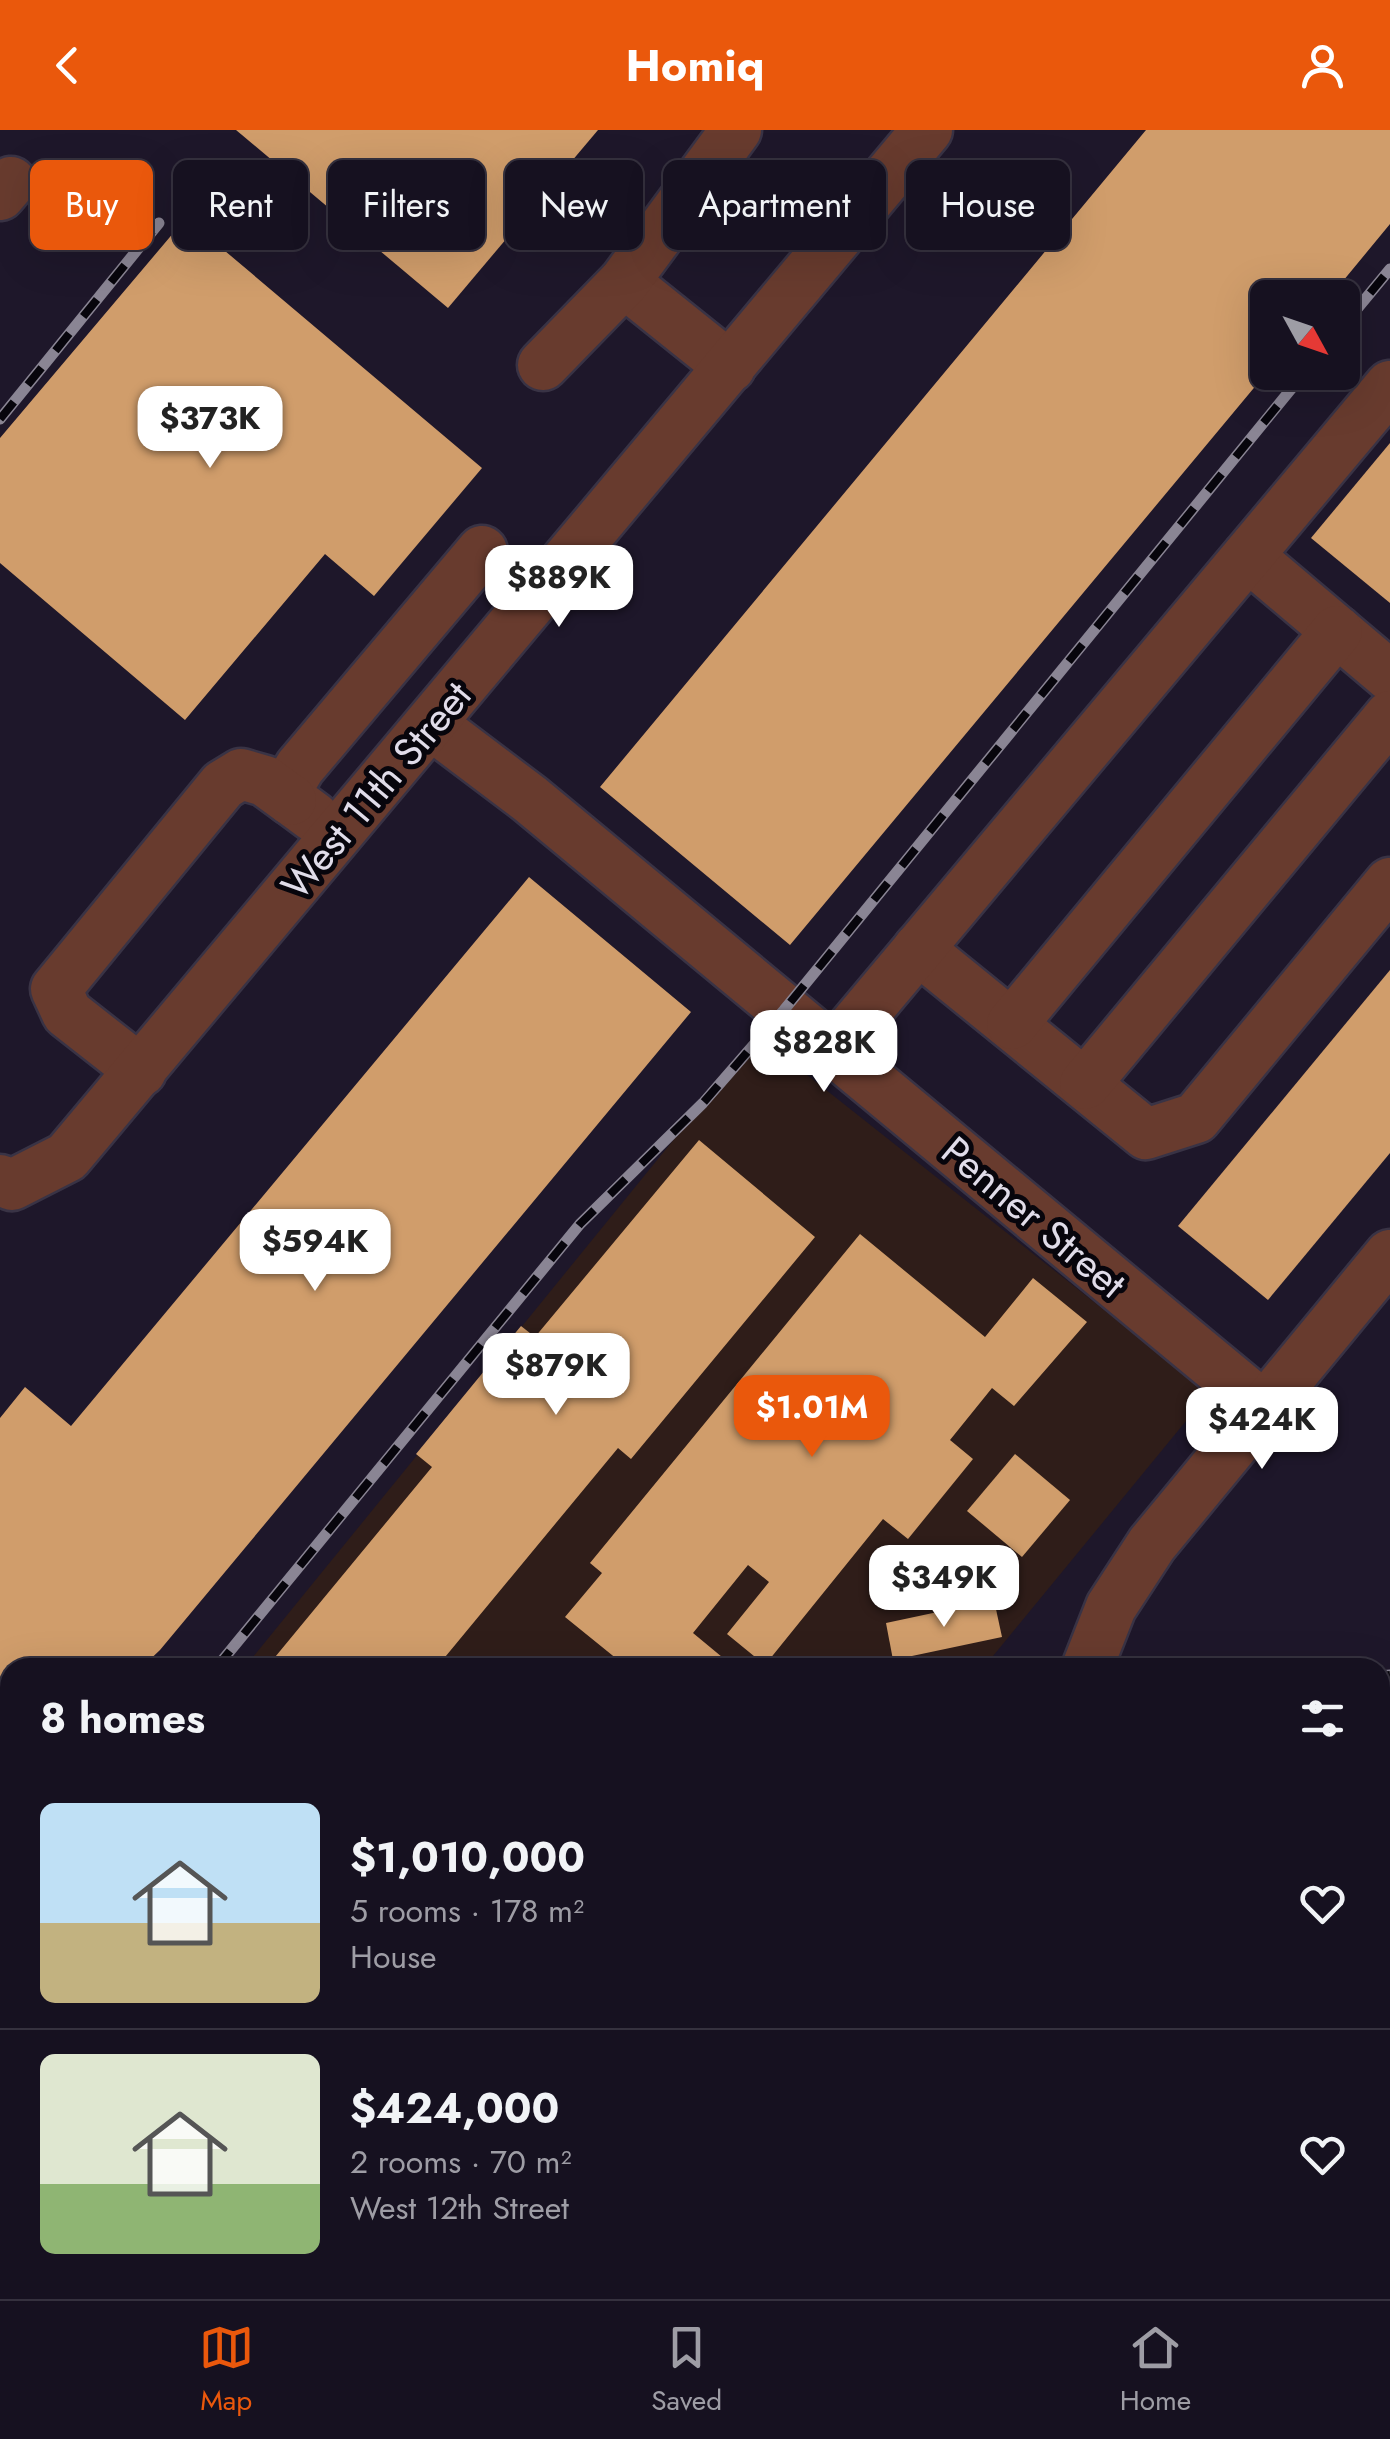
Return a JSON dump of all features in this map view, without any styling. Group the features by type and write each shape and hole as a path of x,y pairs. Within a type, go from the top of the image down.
{"street":[{"path":"543,365 624,282 736,130"},
{"name":"West 11th Street","path":"0,1180 12,1185 67,1157 432,725 587,531 730,367 927,130"},
{"path":"624,282 730,367"},
{"path":"833,1050 1390,386"},
{"path":"291,800 288,787 300,767 482,552"},
{"path":"1248,556 1390,676"},
{"path":"1012,1024 1336,631"},
{"path":"1086,1084 1390,716"},
{"name":"Penner Street","path":"432,725 530,799 1264,1406"},
{"path":"137,1076 67,1013 56,989 224,785 241,774 254,776 338,836"},
{"path":"918,949 1146,1134 1196,1118 1390,883"},
{"path":"1091,1658 1111,1607 1152,1544 1390,1254"}],"shaded area":[{"path":"758,1036 1209,1393 991,1658 252,1658"}],"building":[{"path":"236,130 598,130 573,160 505,160 505,240 448,308 379,250 485,250 485,160 328,160 328,207 308,190 308,160 272,160"},
{"path":"1146,130 1390,130 1390,224 1344,280 1250,280 1252,390 790,945 600,787 1046,250 1070,250 1070,221"},
{"path":"173,233 173,250 224,250 482,468 374,596 325,554 185,720 0,563 0,438"},
{"path":"1390,443 1390,603 1311,538"},
{"path":"529,877 691,1012 152,1658 0,1658 0,1418 25,1387 71,1426"},
{"path":"1390,970 1390,1153 1268,1300 1178,1226"},
{"path":"699,1140 815,1237 631,1459 618,1448 444,1658 274,1658 432,1467 416,1454 521,1326 535,1337"},
{"path":"860,1234 985,1337 1033,1278 1087,1322 1014,1406 992,1388 950,1440 973,1459 908,1539 883,1519 771,1658 756,1658 727,1634 769,1582 748,1565 693,1633 721,1658 616,1658 565,1617 602,1573 590,1563"},
{"path":"1015,1454 1070,1500 1022,1557 967,1511"},
{"path":"994,1600 1002,1637 893,1658 886,1623"}],"railway":[{"path":"0,419 159,223"},
{"path":"1360,305 1390,269"},
{"path":"224,1658 580,1224 703,1103 784,1010 1290,390"}]}
